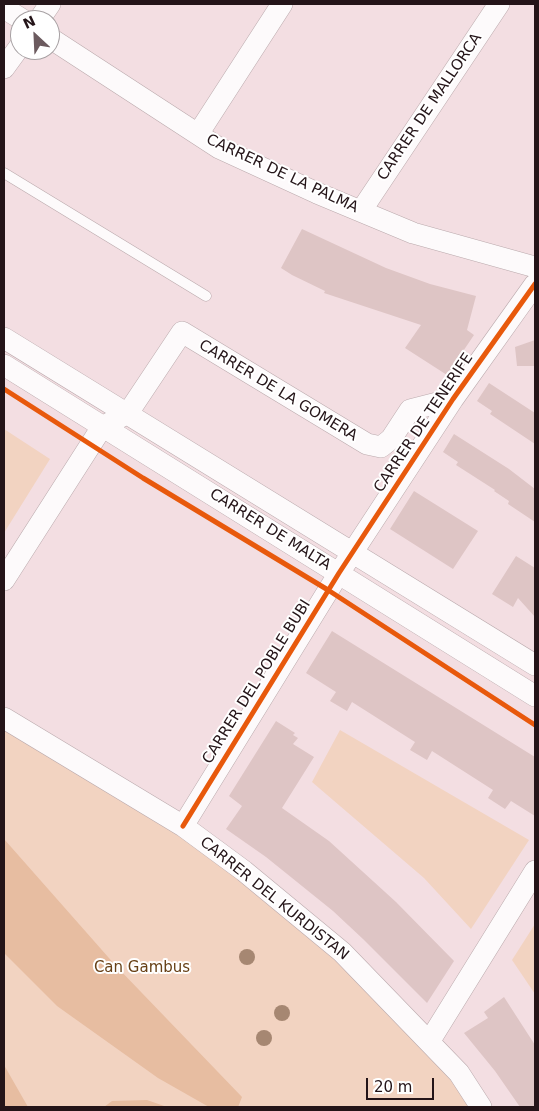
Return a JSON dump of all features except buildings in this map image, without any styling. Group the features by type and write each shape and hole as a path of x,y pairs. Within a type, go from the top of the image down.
{"street":[{"path":"198,134 282,4"},
{"name":"CARRER DE MALLORCA","path":"360,211 499,4"},
{"name":"CARRER DE LA PALMA","path":"60,44 219,148 317,193 412,233 535,267"},
{"name":"CARRER DE TENERIFE","path":"353,552 453,399 535,284"},
{"name":"CARRER DE LA GOMERA","path":"128,413 182,332 367,444 381,447 391,438 410,410 453,399"},
{"name":"CARRER DE MALTA","path":"4,338 535,665"},
{"name":"CARRER DE MALTA","path":"4,365 535,696"},
{"path":"4,580 102,427 128,413"},
{"name":"CARRER DEL POBLE BUBI","path":"183,826 353,552"},
{"name":"CARRER DEL KURDISTAN","path":"4,718 183,826 244,871 342,952 459,1074 481,1107"},
{"path":"429,1042 535,871"}],"lane":[{"path":"4,173 206,296"}],"green space":[{"path":"4,429 50,459 4,533"},
{"name":"Can Gambus","path":"4,718 183,826 342,952 481,1107 4,1107"},
{"path":"340,730 529,840 471,929 424,878 312,782"},
{"path":"535,924 535,994 512,960"}],"shaded area":[{"path":"4,839 116,966 242,1097 238,1107 209,1107 158,1078 57,1006 4,953"},
{"path":"4,1065 28,1107 4,1107"},
{"path":"147,1100 167,1107 104,1107 112,1101"}],"cycle path":[{"path":"183,826 339,573 453,399 535,284"},
{"path":"4,389 143,478 328,590 535,725"}]}
